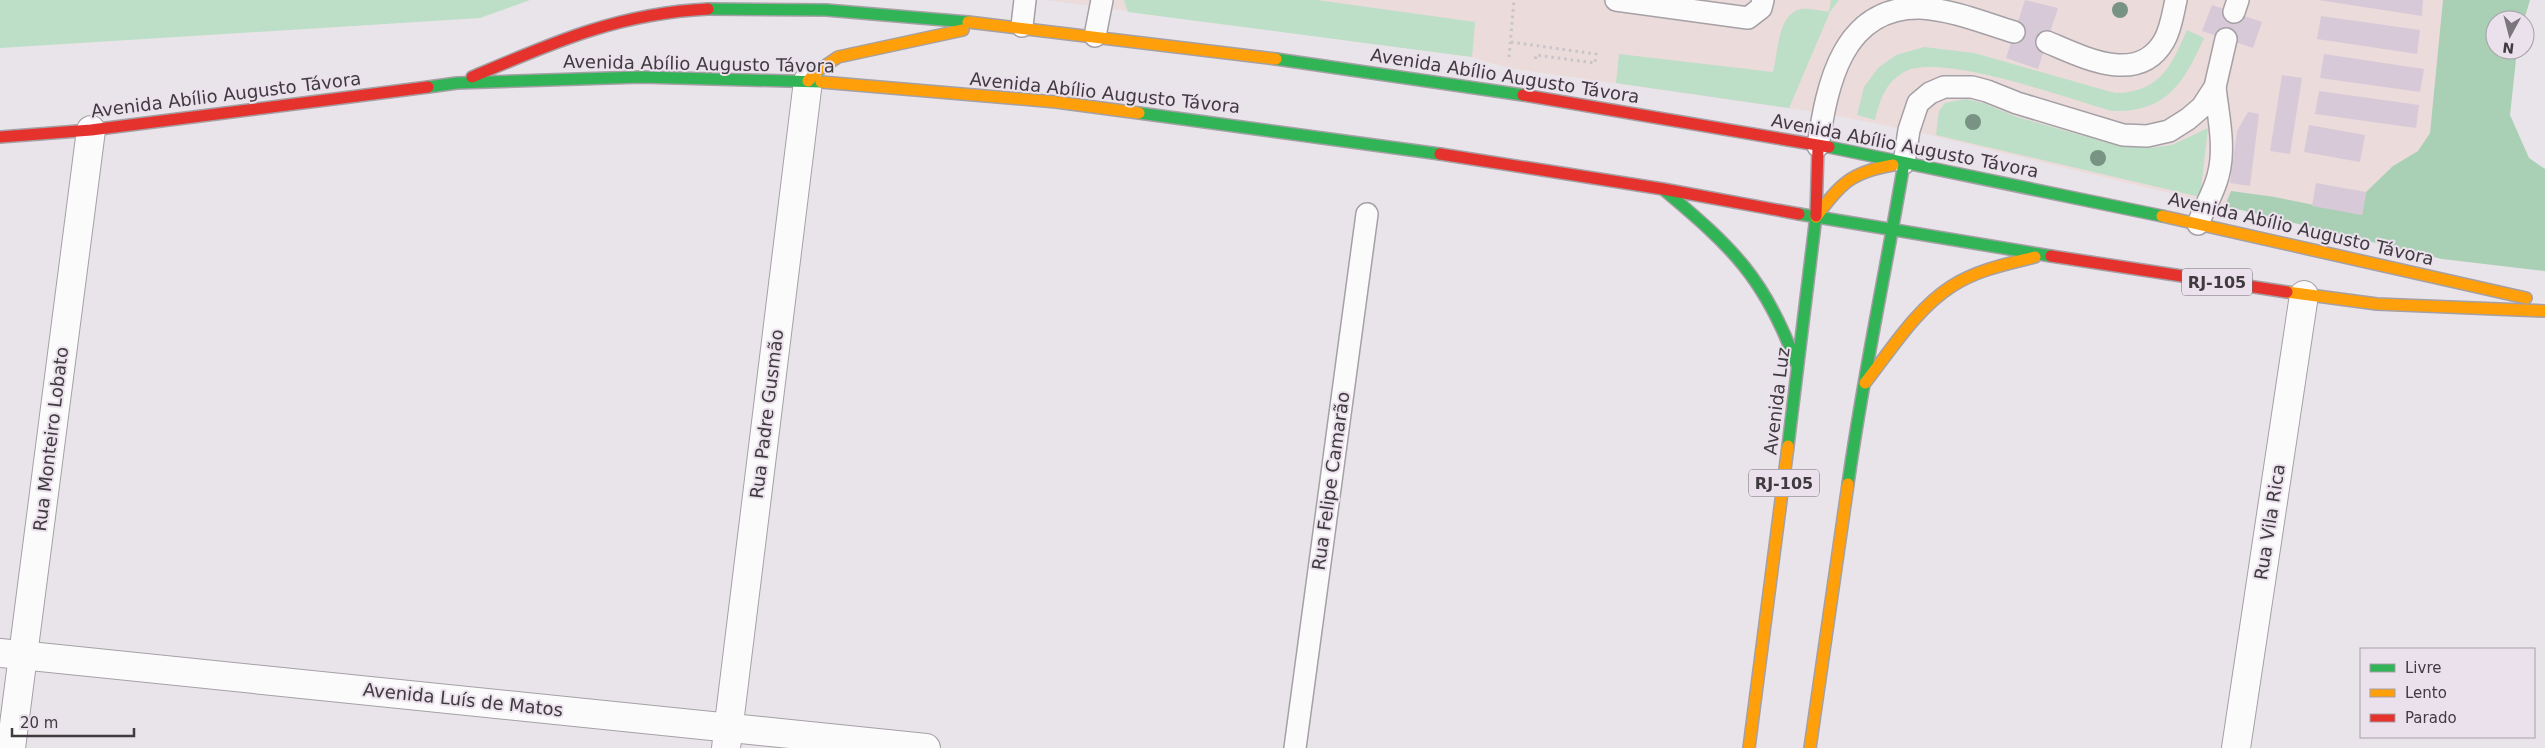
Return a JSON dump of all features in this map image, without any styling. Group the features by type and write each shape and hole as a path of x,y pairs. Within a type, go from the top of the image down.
{"main road":[{"name":"Avenida Abílio Augusto Távora","path":"457,83 589,28 676,10 757,8 848,11 1022,26 1506,91 1818,146 2198,224 2545,302"},
{"path":"808,81 827,65 846,55 993,24"},
{"name":"Avenida Abílio Augusto Távora","path":"0,137 91,130 457,83 641,77 808,81 1095,107 1358,141 1663,189 1891,231 2304,295 2377,304 2545,311"},
{"name":"Avenida Luz","path":"1750,748 1816,217 1818,146"},
{"path":"1816,217 1847,178 1863,170 1904,163"},
{"name":"RJ-105","path":"1810,748 1862,386 1885,275 1904,163"},
{"path":"1663,189 1722,239 1750,268 1775,308 1786,333 1798,370"},
{"path":"1862,386 1930,304 1951,286 1981,273 2045,255"}],"street":[{"name":"Rua Padre Gusmão","path":"727,737 808,81"},
{"name":"Rua Monteiro Lobato","path":"11,748 11,655 91,130"},
{"name":"Rua Vila Rica","path":"2236,748 2304,295"},
{"name":"Avenida Luís de Matos","path":"11,655 727,737 926,748"}],"lane":[{"path":"1022,26 1025,0"},
{"path":"1096,36 1102,0"},
{"path":"1616,0 1674,5 1748,18 1761,8 1763,0"},
{"path":"2047,42 2099,63 2137,64 2153,54 2164,41 2176,0"},
{"path":"1818,146 1828,86 1838,62 1853,39 1867,24 1899,9 1956,7 2014,32"},
{"path":"1904,163 1909,130 1918,103 1930,92 1944,87 1972,87 2123,135 2147,136 2169,131 2188,120 2202,107 2215,87 2226,39"},
{"path":"2198,224 2219,169 2222,138 2215,87"},
{"name":"Rua Felipe Camarão","path":"1295,748 1367,214"}],"path":[{"path":"1514,0 1511,42 1596,54 1596,63 1536,55 1535,64 1543,65"}],"shaded area":[{"path":"1045,0 2493,0 2491,10 2485,10 2485,41 2442,259 1909,130 1822,113 1508,68 1472,57"}],"green space":[{"path":"0,0 530,0 480,18 0,48"},
{"path":"1124,0 1317,0 1475,22 1472,57 1128,12"},
{"path":"1831,0 1839,0 1830,12 1789,108 1616,83 1619,54 1773,72 1780,36 1787,18 1793,12 1801,9 1829,12"},
{"path":"2443,0 2530,0 2527,10 2485,10 2485,60 2516,60 2510,115 2529,158 2545,169 2545,271 2442,259 2225,206 2231,191 2275,197 2362,215 2366,192 2393,166 2418,151 2430,133"},
{"path":"2187,30 2204,38 2197,54 2189,69 2171,92 2160,101 2146,107 2112,111 2037,88 1974,72 1922,67 1904,72 1892,81 1881,99 1875,120 1857,115 1864,87 1878,68 1896,55 1924,47 1974,53 2115,93 2130,92 2153,83 2169,66"},
{"path":"1966,99 1983,103 2017,117 2119,146 2149,148 2172,145 2208,128 2200,197 1936,135 1939,111 1945,103"}],"building":[{"path":"2025,0 2058,8 2038,69 2006,58"},
{"path":"2318,0 2423,0 2422,16"},
{"path":"2212,5 2262,22 2253,48 2202,31"},
{"path":"2321,16 2420,30 2417,54 2317,39"},
{"path":"2324,54 2424,69 2420,92 2320,78"},
{"path":"2282,75 2302,78 2290,154 2270,151"},
{"path":"2319,91 2419,105 2416,128 2315,114"},
{"path":"2248,112 2259,114 2250,186 2230,183 2237,131"},
{"path":"2309,125 2365,135 2360,162 2304,152"},
{"path":"2316,183 2366,192 2362,215 2312,206"}],"traffic: fast":[{"path":"708,9 826,10 968,22"},
{"path":"1276,59 1523,95"},
{"path":"428,87 457,83 641,77 821,82"},
{"path":"1139,113 1440,154"},
{"path":"1829,147 2162,216"},
{"path":"1848,484 1904,163"},
{"path":"1664,190 1709,229 1744,266 1772,308 1796,363"},
{"path":"1799,214 2051,256"},
{"path":"1788,446 1816,216"}],"traffic: slow":[{"path":"968,22 1276,59"},
{"path":"808,81 816,72 838,57 963,30"},
{"path":"821,82 1056,102 1139,113"},
{"path":"1816,217 1832,196 1848,181 1867,171 1893,165"},
{"path":"2162,216 2526,298"},
{"path":"1865,383 1905,331 1939,295 1962,280 1992,268 2035,257"},
{"path":"2287,292 2377,304 2545,311"},
{"path":"1749,748 1788,446"},
{"path":"1810,748 1848,484"}],"traffic: jam":[{"path":"472,77 558,42 615,23 676,12 708,9"},
{"path":"0,137 91,130 428,87"},
{"path":"1523,95 1829,147"},
{"path":"1816,216 1818,146"},
{"path":"1440,154 1663,189 1799,214"},
{"path":"2051,256 2287,292"}]}
